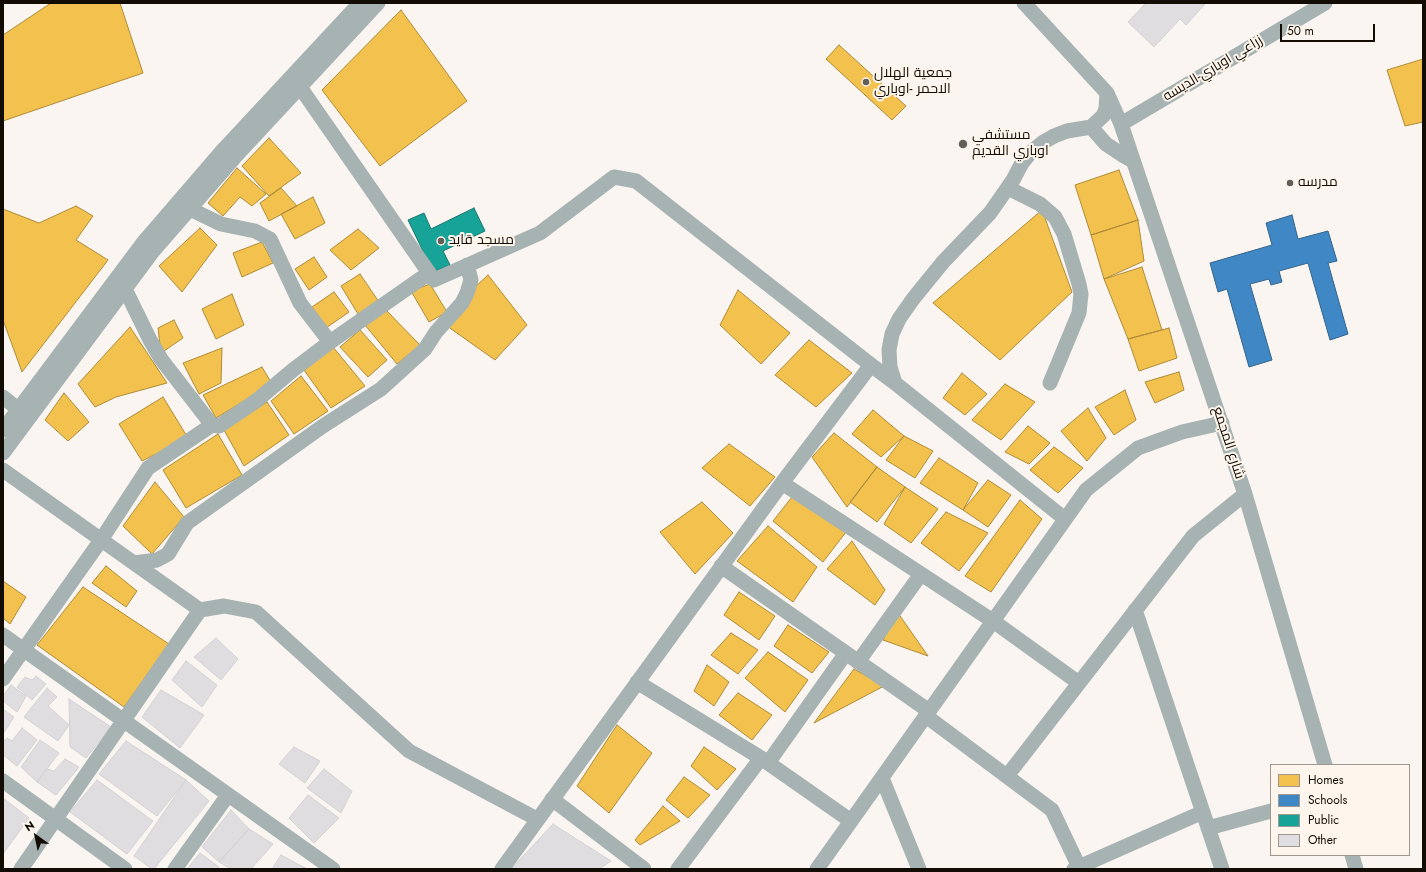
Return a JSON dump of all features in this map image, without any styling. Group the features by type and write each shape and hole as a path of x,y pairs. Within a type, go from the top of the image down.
{"street":[{"path":"3,430 143,243 224,149 360,3"},
{"path":"3,453 153,251 234,158 378,3"},
{"name":"شارع المجمع","path":"1024,3 1107,93 1121,124 1245,494 1325,764"},
{"name":"زراعي اوباري-الديسه","path":"1121,124 1308,9 1325,3"},
{"path":"300,87 434,280 540,232 614,177 636,181 895,383 1065,519"},
{"path":"895,383 890,367 889,350 892,334 899,319 927,280 990,213 1008,188 1022,163 1031,152 1054,136 1068,131 1092,127 1106,109 1107,93"},
{"path":"1092,127 1106,144 1134,161"},
{"path":"1008,188 1040,204 1055,217 1064,234 1079,284 1081,294 1079,313 1050,383"},
{"path":"190,209 221,224 255,231 270,239 300,303 330,342"},
{"path":"134,563 157,560 168,554 187,523 323,426 381,389 425,348 436,332 462,303 467,294 470,280 467,265"},
{"path":"3,679 101,540 148,468 212,426 219,426 256,401 330,342 429,273"},
{"path":"125,289 161,359 212,426"},
{"path":"502,869 721,566 871,365"},
{"path":"3,396 18,409"},
{"path":"817,869 1086,490 1138,448 1182,432 1222,423"},
{"path":"3,470 200,610 224,606 256,612 409,751 537,820"},
{"path":"782,483 993,621 1079,683"},
{"path":"1007,776 1192,536 1245,494"},
{"path":"721,566 846,653 928,713 1052,810 1078,868 1203,812"},
{"path":"858,662 920,574"},
{"path":"21,869 200,610"},
{"path":"1135,610 1222,869"},
{"path":"3,635 329,868"},
{"path":"678,869 846,653"},
{"path":"637,682 764,760 851,821"},
{"path":"882,778 920,869"},
{"path":"3,781 125,869"},
{"path":"175,869 228,795"},
{"path":"552,799 644,869"},
{"path":"1208,828 1270,810"},
{"path":"1352,856 1356,869"}],"building: Homes":[{"path":"51,3 120,3 143,73 3,121 3,35"},
{"path":"401,10 467,101 380,166 322,90"},
{"name":"جمعية الهلال الاحمر -اوباري","path":"839,45 906,106 892,120 826,59"},
{"path":"1423,59 1423,122 1405,126 1387,70"},
{"path":"269,138 301,173 269,196 242,166"},
{"path":"237,168 266,194 252,206 240,197 223,216 208,203"},
{"path":"1119,170 1138,220 1091,235 1075,185"},
{"path":"281,188 297,206 269,221 260,203"},
{"path":"313,197 325,223 295,239 281,214"},
{"path":"76,206 93,216 76,240 108,260 22,372 3,320 3,209 39,223"},
{"path":"1042,210 1072,292 1000,360 933,303"},
{"path":"1138,220 1144,261 1104,279 1091,235"},
{"path":"200,228 217,245 182,292 159,266"},
{"path":"358,229 379,248 351,270 330,250"},
{"path":"262,242 273,263 242,277 233,253"},
{"path":"314,257 327,277 309,290 295,269"},
{"path":"1142,267 1162,330 1128,339 1104,279"},
{"path":"360,274 379,302 358,314 341,286"},
{"path":"488,275 527,325 495,360 447,326 474,288"},
{"path":"430,284 447,312 429,322 411,291"},
{"path":"738,290 790,333 761,364 720,325"},
{"path":"334,292 349,312 326,328 312,307"},
{"path":"232,294 244,325 216,339 202,309"},
{"path":"384,308 420,345 397,364 365,325"},
{"path":"174,320 183,338 161,353 158,328"},
{"path":"130,327 167,383 116,397 95,407 78,384"},
{"path":"1169,328 1177,358 1139,371 1128,339"},
{"path":"360,330 387,360 368,377 340,347"},
{"path":"809,340 852,373 816,407 775,375"},
{"path":"333,347 365,386 331,408 304,370"},
{"path":"222,348 221,383 199,394 183,363"},
{"path":"262,367 272,384 216,418 203,395"},
{"path":"1179,372 1184,390 1155,403 1145,382"},
{"path":"962,373 987,394 965,415 943,398"},
{"path":"301,376 328,411 294,434 271,401"},
{"path":"1005,384 1035,402 1001,440 972,420"},
{"path":"1125,390 1136,420 1114,435 1095,407"},
{"path":"64,393 89,422 68,441 45,420"},
{"path":"163,397 188,438 142,461 119,424"},
{"path":"267,402 289,435 244,466 224,430"},
{"path":"1088,408 1106,438 1087,461 1061,431"},
{"path":"873,410 904,436 881,457 852,434"},
{"path":"1028,426 1050,443 1029,464 1005,452"},
{"path":"834,433 877,467 847,507 812,457"},
{"path":"218,434 242,475 186,508 163,470"},
{"path":"904,436 933,451 915,478 886,460"},
{"path":"729,444 775,477 750,506 702,468"},
{"path":"1054,447 1083,468 1058,493 1030,470"},
{"path":"939,458 978,483 963,510 920,483"},
{"path":"877,467 905,487 877,522 850,502"},
{"path":"988,480 1011,495 988,527 963,510"},
{"path":"155,482 184,517 152,554 123,526"},
{"path":"905,487 938,509 911,543 884,524"},
{"path":"792,497 846,532 823,562 773,521"},
{"path":"1020,500 1042,519 991,592 965,576"},
{"path":"702,502 733,533 695,574 660,532"},
{"path":"946,512 988,533 959,571 921,543"},
{"path":"768,526 817,567 793,602 737,561"},
{"path":"852,541 885,590 875,605 827,569"},
{"path":"106,566 137,591 126,607 92,583"},
{"path":"3,581 26,597 10,624 3,618"},
{"path":"83,587 169,644 124,707 37,645"},
{"path":"739,592 775,616 759,640 724,615"},
{"path":"898,613 928,656 883,640"},
{"path":"788,625 829,652 812,673 774,646"},
{"path":"731,633 758,650 738,674 711,655"},
{"path":"768,652 808,680 785,712 745,678"},
{"path":"707,665 729,682 714,706 694,691"},
{"path":"854,669 884,686 814,723"},
{"path":"738,693 772,715 752,740 719,715"},
{"path":"617,725 652,753 609,813 577,786"},
{"path":"704,747 736,769 717,790 691,766"},
{"path":"684,777 710,795 688,818 666,800"},
{"path":"663,806 680,821 640,845 635,840"}],"building: Schools":[{"path":"1292,215 1298,239 1328,231 1337,261 1328,263 1348,334 1330,340 1308,263 1279,271 1282,282 1271,285 1269,279 1250,284 1272,360 1249,367 1227,289 1218,292 1210,263 1272,245 1266,223"}],"building: Public":[{"name":"مسجد قايد","path":"474,208 485,231 443,251 450,265 433,272 408,220 424,213 431,229"}],"building: Other":[{"path":"1146,3 1206,3 1186,25 1180,19 1154,47 1128,22"},
{"path":"216,638 238,659 221,680 194,657"},
{"path":"186,661 217,685 202,707 172,680"},
{"path":"36,676 46,684 32,700 17,687 25,677 32,680"},
{"path":"11,685 26,696 17,712 3,701 3,696"},
{"path":"47,688 57,697 48,706 69,725 58,741 24,717"},
{"path":"161,690 204,715 180,748 142,717"},
{"path":"69,699 111,727 86,758 70,747"},
{"path":"3,709 14,717 3,734"},
{"path":"22,728 37,740 17,766 3,755 3,742 7,738 12,741"},
{"path":"40,740 59,753 37,782 21,767"},
{"path":"126,741 186,780 157,816 99,774"},
{"path":"294,747 320,761 305,783 279,764"},
{"path":"65,759 79,767 56,795 37,782 47,769 54,771"},
{"path":"324,769 352,791 341,813 307,788"},
{"path":"97,780 153,821 127,854 70,812"},
{"path":"186,780 209,801 154,869 152,869 134,856"},
{"path":"308,795 339,818 314,843 289,818"},
{"path":"3,798 29,818 3,854"},
{"path":"231,810 249,829 219,862 202,847"},
{"path":"553,824 611,861 599,869 511,869"},
{"path":"249,829 273,844 251,869 231,869 219,862"},
{"path":"200,853 219,867 218,869 187,869"},
{"path":"281,855 307,869 272,869"}],"place":[{"name":"جمعية الهلال الاحمر -اوباري","path":"866,82"},
{"name":"مستشفي اوباري القديم","path":"963,144"},
{"name":"مدرسه","path":"1290,183"},
{"name":"مسجد قايد","path":"441,241"}]}
